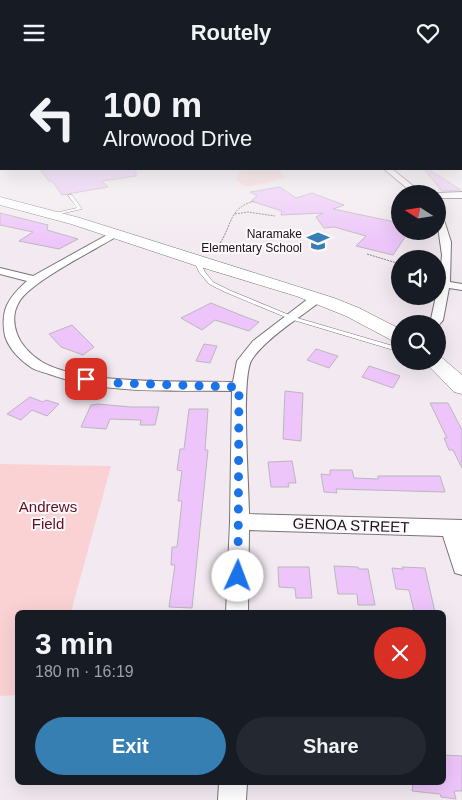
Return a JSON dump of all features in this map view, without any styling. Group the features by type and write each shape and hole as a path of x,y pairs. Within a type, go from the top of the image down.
{"main road":[{"path":"0,201 57,214 197,261 317,298 375,321 391,331"},
{"path":"444,370 462,387"}],"street":[{"path":"396,175 408,185"},
{"path":"446,196 462,195"},
{"path":"116,233 35,280 14,299 8,313 8,327 15,347 37,365 72,377 116,383 239,387"},
{"path":"446,240 448,251 446,268"},
{"path":"0,271 35,280"},
{"path":"446,285 462,287"},
{"path":"237,610 240,522 239,387 244,361 258,344 317,298"},
{"name":"GENOA STREET","path":"240,522 456,528"},
{"path":"456,528 462,566"},
{"path":"232,800 233,785"}],"lane":[{"path":"57,214 80,209 70,196"},
{"path":"197,261 202,272 211,283 292,318 391,347"}],"path":[{"path":"197,261 218,247 229,231 233,214 242,205 255,201"},
{"path":"233,214 248,212 275,216"},
{"path":"367,254 391,261"}],"green space":[{"path":"238,175 283,175 286,178 246,187 236,180"},
{"name":"Andrews Field","path":"0,464 111,466 72,610 15,610 15,695 0,696"}],"building":[{"path":"45,175 136,175 102,181 108,187 62,195 52,181 49,181"},
{"path":"429,175 438,175 461,190 446,191 446,185 437,185"},
{"name":"Naramake Elementary School","path":"280,187 296,198 312,193 344,205 333,209 391,221 391,240 403,240 396,250 391,250 391,255 356,246 366,236 334,227 324,228 316,217 323,213 281,215 282,211 251,201 257,196 250,192"},
{"path":"0,213 48,225 47,230 78,239 59,249 19,241 33,232 0,225"},
{"path":"211,303 259,322 249,331 215,320 202,330 181,318"},
{"path":"72,325 94,347 83,355 61,347 49,334"},
{"path":"204,344 217,346 210,363 196,361"},
{"path":"316,349 338,356 329,368 307,360"},
{"path":"369,366 400,376 393,388 362,377"},
{"path":"285,391 303,393 301,441 283,439"},
{"path":"30,397 43,402 46,400 59,404 47,416 32,410 21,420 7,414"},
{"path":"430,403 448,403 462,430 462,468 453,450 449,450 444,438 447,438"},
{"path":"91,405 159,407 155,425 140,425 141,420 110,419 106,429 81,427"},
{"path":"189,409 208,409 205,450 208,450 192,608 169,607 175,565 171,565 172,547 177,547 182,501 178,501 182,471 177,470 180,449 184,449"},
{"path":"292,461 296,483 288,483 289,487 271,487 268,462"},
{"path":"330,470 352,470 354,478 378,479 378,476 440,476 445,492 336,489 337,493 324,492 321,474 330,475"},
{"path":"334,566 368,569 375,605 358,605 357,594 338,594"},
{"path":"278,567 309,567 312,598 296,598 295,588 279,587"},
{"path":"402,567 425,568 435,610 414,610 409,590 396,589 392,568 403,569"},
{"path":"446,755 462,756 462,791 454,791 456,799 441,797 440,794 412,791 413,785 446,785"}],"place":[{"name":"Naramake Elementary School","path":"318,241"}],"route":[{"path":"86,379 116,383 239,387 240,522 238,576"}]}
